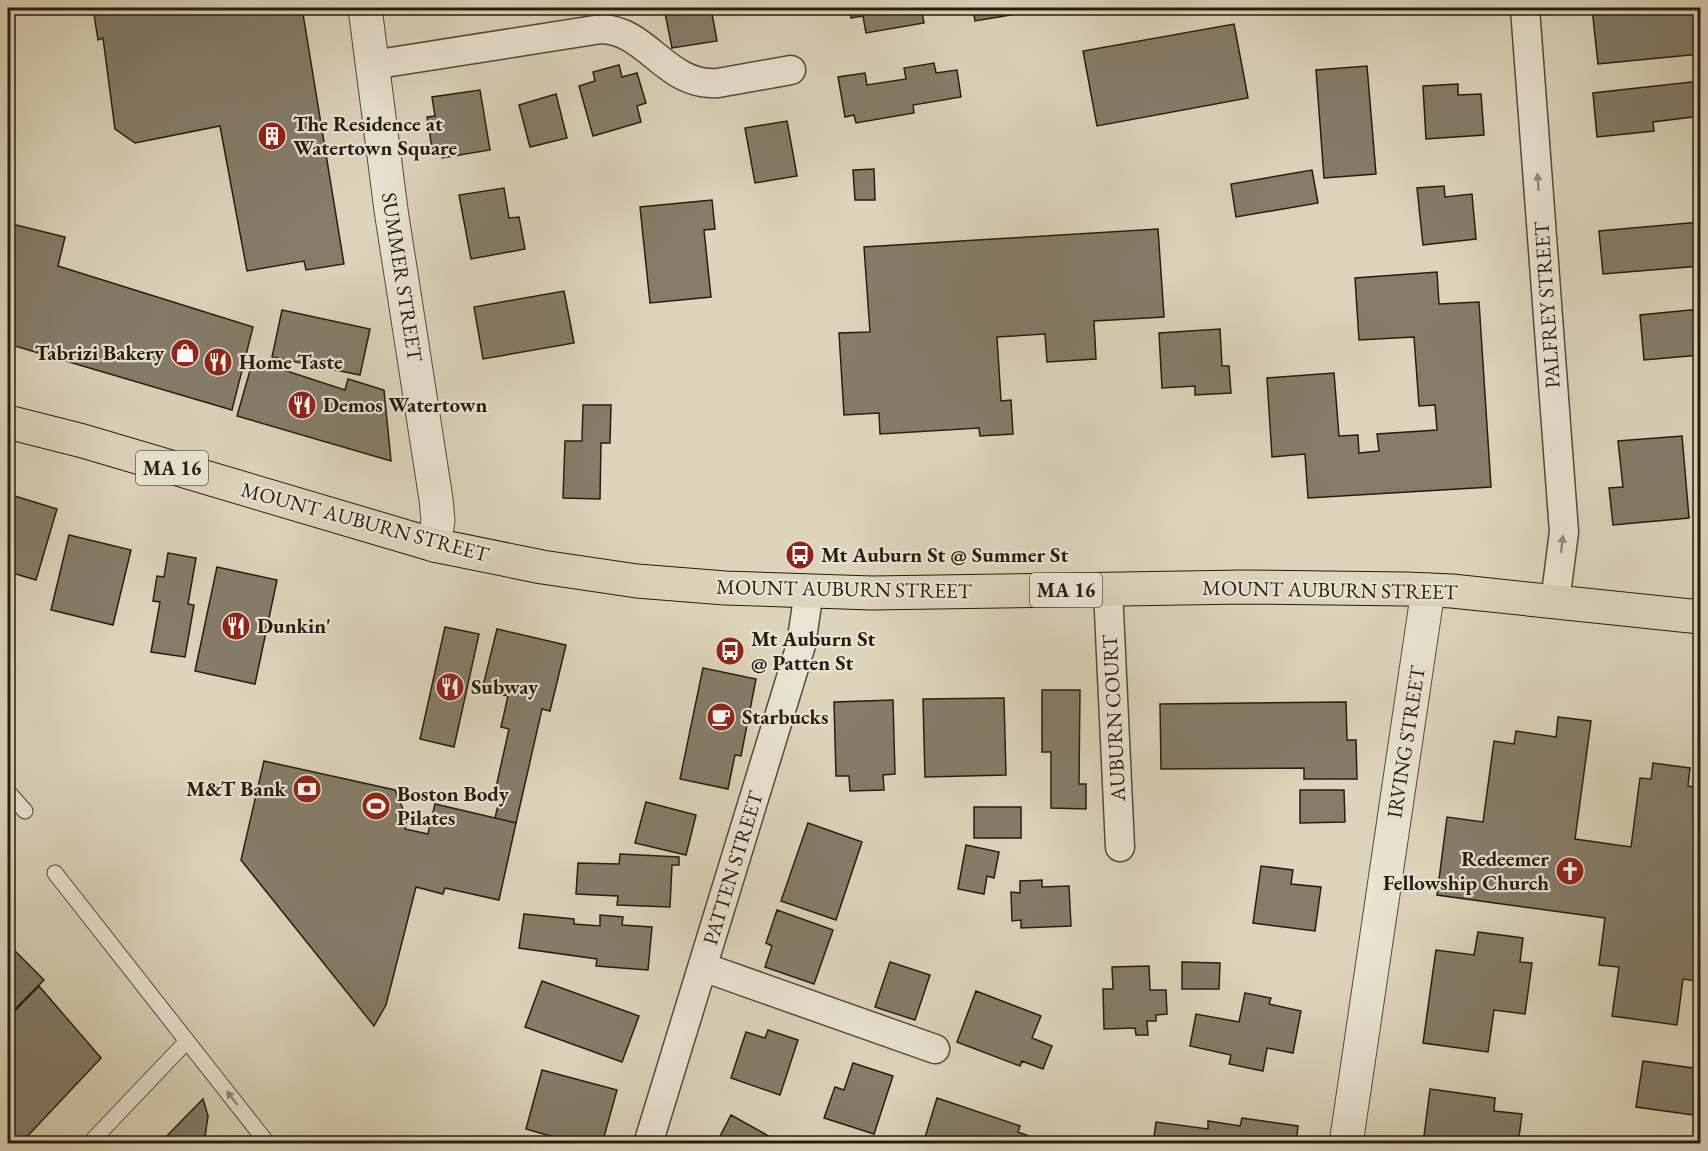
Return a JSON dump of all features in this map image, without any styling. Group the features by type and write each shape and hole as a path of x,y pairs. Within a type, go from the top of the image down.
{"main road":[{"name":"MOUNT AUBURN STREET","path":"8,422 82,441 434,545 542,567 637,581 725,588 872,593 1304,587 1428,590 1701,617"}],"street":[{"name":"SUMMER STREET","path":"365,8 393,220 436,499 438,521 434,545"},
{"name":"PALFREY STREET","path":"1525,8 1563,526 1555,602"},
{"path":"372,65 610,29 636,41 664,65 691,81 709,84 791,70"},
{"name":"AUBURN COURT","path":"1108,590 1120,847"},
{"name":"IRVING STREET","path":"1346,1143 1428,590"},
{"name":"PATTEN STREET","path":"648,1143 801,645 808,591"},
{"path":"703,967 934,1049"}],"lane":[{"path":"8,792 25,810"},
{"path":"55,873 268,1143"},
{"path":"88,1143 187,1041"}],"building":[{"name":"The Residence at Watertown Square","path":"93,8 302,8 344,264 306,270 304,261 247,271 220,126 135,143 115,129 103,38 98,40"},
{"path":"664,8 711,8 717,41 672,48"},
{"path":"849,8 921,8 924,23 866,33 863,16 851,18"},
{"path":"973,8 1051,8 975,21"},
{"path":"1592,8 1698,8 1700,54 1598,64"},
{"path":"1234,24 1248,98 1097,126 1083,51"},
{"path":"934,63 936,73 957,70 961,97 913,105 914,113 856,123 854,115 845,117 838,77 865,73 867,85 906,79 904,68"},
{"path":"619,65 622,77 637,73 646,103 637,106 641,122 593,136 579,86 595,81 593,72"},
{"path":"1367,66 1376,174 1324,178 1316,70"},
{"path":"1700,81 1700,116 1653,122 1654,131 1597,137 1593,93"},
{"path":"1458,84 1458,95 1481,94 1484,135 1426,139 1423,86"},
{"path":"480,90 490,150 442,158 441,152 433,154 427,117 435,116 432,97"},
{"path":"556,94 567,138 530,147 519,105"},
{"path":"787,121 797,176 755,183 745,128"},
{"path":"874,169 875,200 855,200 853,170"},
{"path":"1312,170 1318,203 1236,217 1231,184"},
{"path":"1444,186 1445,197 1472,194 1476,239 1423,245 1417,188"},
{"path":"504,188 509,218 519,217 525,249 471,259 459,195"},
{"path":"712,200 715,229 704,230 711,297 650,303 640,207"},
{"path":"1700,222 1700,266 1603,274 1599,231"},
{"path":"8,223 65,237 58,266 253,327 232,410 8,344"},
{"path":"1158,229 1164,317 1094,321 1096,359 1047,362 1045,334 997,337 1001,401 1011,400 1013,434 980,436 979,428 880,434 879,413 844,415 839,333 870,332 864,247"},
{"path":"1437,272 1439,304 1479,302 1491,487 1308,498 1305,454 1272,457 1267,378 1334,373 1339,436 1358,435 1359,453 1379,451 1377,434 1437,430 1435,405 1419,406 1414,337 1359,340 1355,278"},
{"path":"564,291 574,343 483,359 474,307"},
{"path":"1700,309 1700,355 1644,360 1640,315"},
{"path":"282,310 370,329 360,375 272,357"},
{"path":"1220,329 1222,366 1229,366 1231,393 1195,395 1195,386 1162,388 1159,333"},
{"path":"253,360 345,390 348,379 384,390 391,461 237,416"},
{"path":"583,405 611,405 610,443 601,443 600,499 563,498 565,441 582,441"},
{"path":"1682,436 1689,518 1613,525 1609,488 1623,487 1618,441"},
{"path":"8,494 57,509 36,580 9,572 12,562 8,561"},
{"path":"69,535 131,550 113,625 51,610"},
{"path":"168,553 196,558 188,604 194,605 185,657 151,652 160,602 153,601 157,576 164,577"},
{"name":"Dunkin'","path":"217,567 277,580 255,684 195,671"},
{"name":"Subway","path":"445,627 479,634 454,747 420,739"},
{"path":"497,629 566,645 550,711 542,709 516,823 495,818 501,793 495,792 509,729 501,727 508,696 482,690"},
{"name":"Starbucks","path":"703,668 756,679 741,756 735,755 728,789 680,779"},
{"path":"1042,690 1080,690 1079,784 1086,784 1086,809 1051,808 1051,752 1042,752"},
{"path":"1004,698 1006,775 925,777 923,699"},
{"path":"893,700 895,774 883,775 884,790 850,791 849,776 836,776 834,702"},
{"path":"1346,702 1347,740 1356,740 1357,779 1304,779 1304,768 1161,769 1160,704"},
{"name":"Redeemer Fellowship Church","path":"1558,717 1591,721 1575,839 1631,847 1640,778 1651,779 1653,763 1690,768 1688,786 1700,788 1700,969 1697,969 1695,981 1683,979 1677,1025 1612,1016 1619,967 1599,965 1605,918 1437,895 1447,817 1483,822 1494,741 1514,744 1516,731 1556,737"},
{"path":"264,761 395,790 407,819 405,829 428,834 435,804 516,823 499,900 445,888 443,894 416,887 386,1005 374,1026 241,860"},
{"path":"1300,790 1344,790 1345,822 1300,823"},
{"path":"646,802 696,815 686,855 635,843"},
{"path":"974,807 1021,807 1021,838 974,838"},
{"path":"808,823 862,842 836,920 781,901"},
{"path":"966,845 999,852 994,878 987,876 984,894 958,889"},
{"path":"620,854 679,857 679,865 672,865 670,907 617,905 618,896 576,894 578,863 619,864"},
{"path":"1261,866 1293,870 1291,884 1321,887 1315,931 1253,923"},
{"path":"1042,880 1042,887 1069,886 1071,926 1021,928 1021,920 1012,921 1011,892 1020,893 1020,881"},
{"path":"777,910 833,930 814,984 765,967 772,946 766,943"},
{"path":"524,914 574,919 574,924 600,926 600,915 623,917 622,925 652,927 648,970 596,966 597,959 519,948"},
{"path":"1478,932 1523,938 1520,962 1532,963 1525,1014 1494,1010 1488,1052 1423,1043 1436,950 1474,955"},
{"path":"8,944 44,980 8,1016"},
{"path":"890,962 930,975 915,1020 875,1007"},
{"path":"1182,962 1220,963 1219,989 1182,989"},
{"path":"1149,966 1150,990 1166,990 1167,1014 1156,1015 1156,1021 1147,1021 1148,1035 1136,1035 1135,1028 1104,1029 1103,989 1113,989 1112,967"},
{"path":"542,981 639,1016 622,1062 525,1027"},
{"path":"39,986 101,1058 20,1144 8,1144 8,1018"},
{"path":"976,991 1041,1016 1032,1038 1052,1046 1043,1069 1022,1061 1020,1066 957,1042"},
{"path":"1245,993 1271,998 1269,1004 1301,1011 1293,1053 1267,1048 1263,1071 1229,1064 1231,1055 1190,1046 1196,1014 1239,1022"},
{"path":"768,1030 798,1040 780,1095 731,1078 746,1032 765,1038"},
{"path":"1643,1061 1700,1069 1700,1116 1636,1107"},
{"path":"853,1063 893,1076 874,1134 824,1118 835,1087 844,1090"},
{"path":"542,1070 617,1090 602,1144 578,1144 526,1129"},
{"path":"1430,1089 1495,1098 1494,1111 1522,1114 1518,1144 1423,1144"},
{"path":"937,1098 1020,1126 1018,1132 1029,1136 1026,1144 923,1144"},
{"path":"203,1099 208,1116 204,1144 159,1144"},
{"path":"731,1115 783,1144 716,1144"},
{"path":"1242,1118 1298,1126 1296,1144 1153,1144 1156,1122 1208,1129 1208,1121 1240,1126"}],"place":[{"name":"The Residence at Watertown Square","path":"272,136"},
{"name":"Tabrizi Bakery","path":"185,353"},
{"name":"Home Taste","path":"218,362"},
{"name":"Demos Watertown","path":"302,405"},
{"name":"Mt Auburn St @ Summer St","path":"800,555"},
{"name":"Dunkin'","path":"236,626"},
{"name":"Mt Auburn St @ Patten St","path":"730,651"},
{"name":"Subway","path":"450,687"},
{"name":"Starbucks","path":"721,717"},
{"name":"M&T Bank","path":"307,789"},
{"name":"Boston Body Pilates","path":"376,806"},
{"name":"Redeemer Fellowship Church","path":"1570,871"}]}
